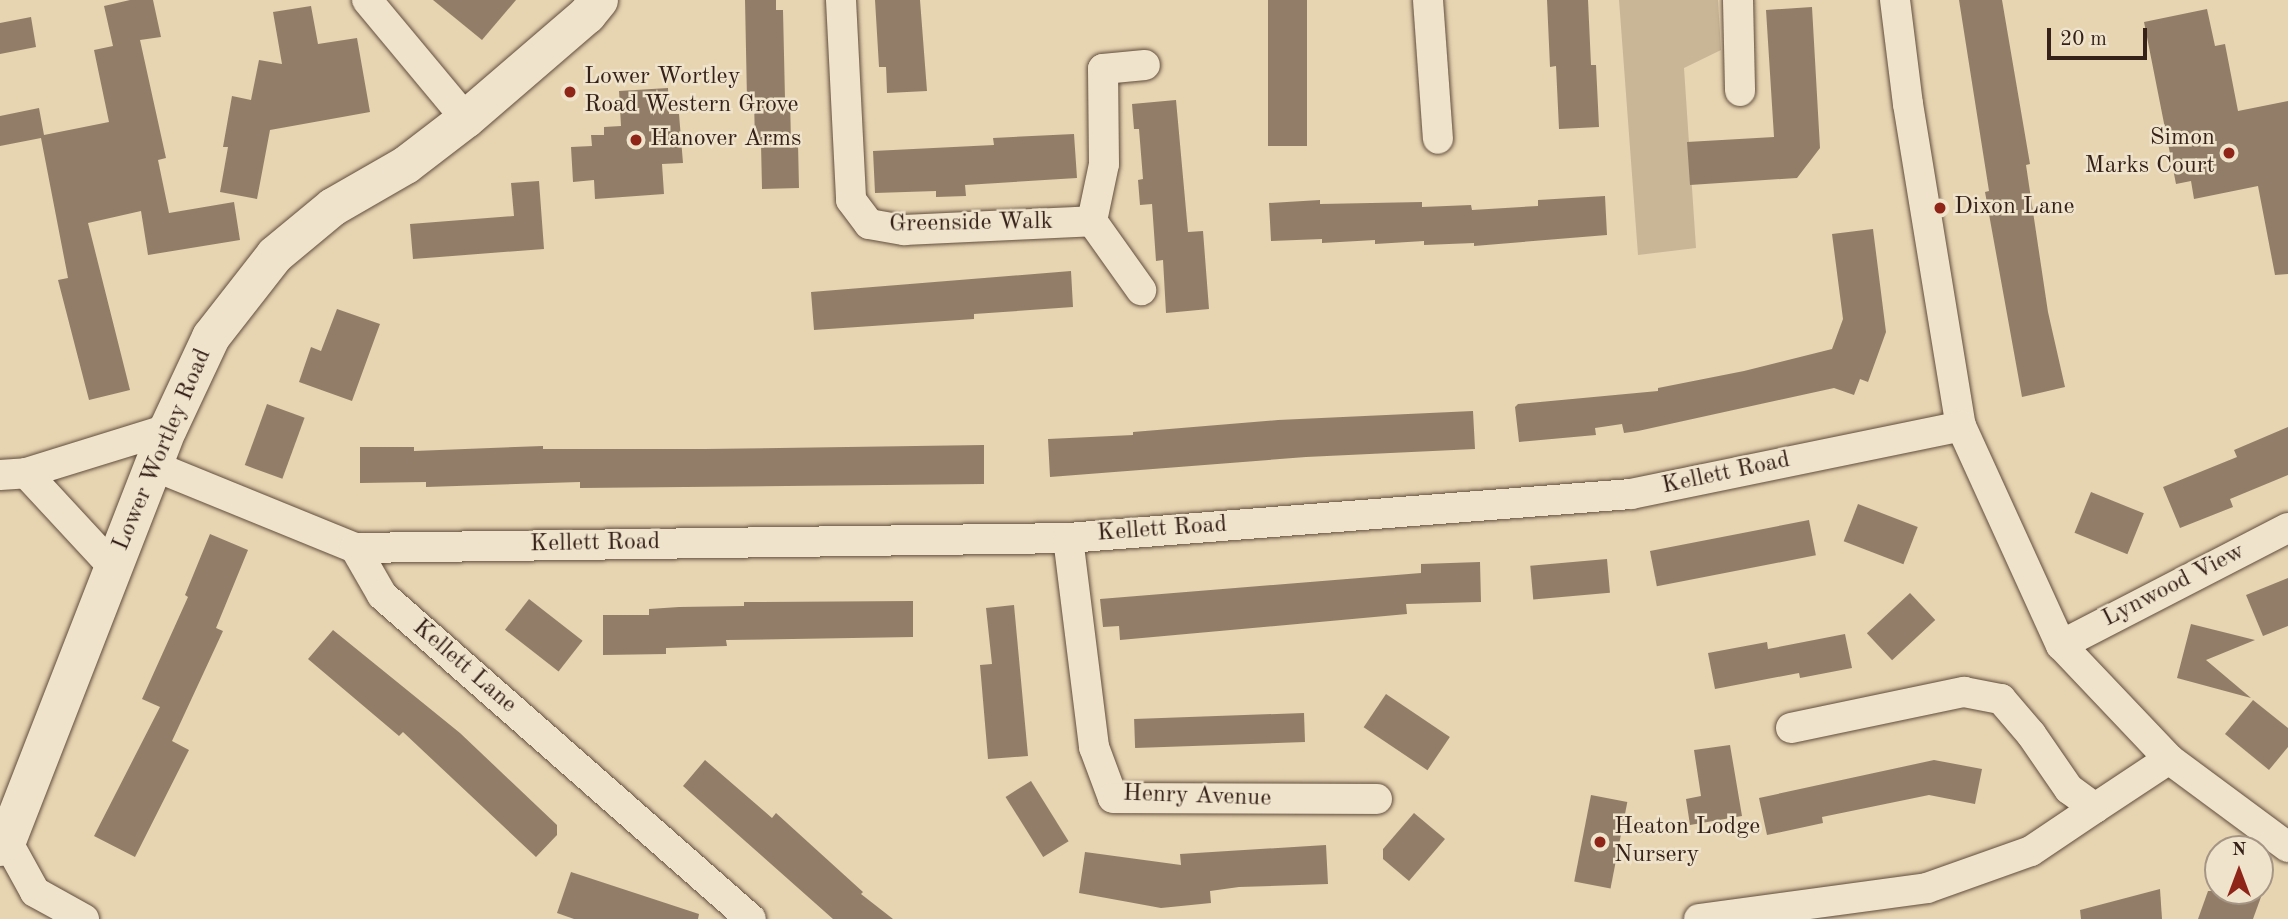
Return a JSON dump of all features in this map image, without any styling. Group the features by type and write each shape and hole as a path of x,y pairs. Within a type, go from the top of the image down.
{"street":[{"path":"367,0 466,119"},
{"name":"Lower Wortley Road","path":"3,844 168,429 211,337 275,255 333,207 406,166 466,119 587,15 599,0"},
{"name":"Greenside Walk","path":"841,0 851,200 869,224 904,230 1093,221"},
{"path":"1428,0 1438,138"},
{"path":"1738,0 1740,91"},
{"path":"1895,0 1908,104 1961,426 2061,645 2169,759 2288,847"},
{"path":"1141,290 1093,221 1104,164 1103,69 1145,65"},
{"name":"Kellett Road","path":"355,548 1068,538 1631,494 1961,426"},
{"path":"13,474 168,429"},
{"path":"154,466 355,548"},
{"path":"13,474 114,568"},
{"name":"Lynwood View","path":"2061,645 2288,528"},
{"name":"Henry Avenue","path":"1068,538 1094,747 1113,798 1377,799"},
{"name":"Kellett Lane","path":"355,548 382,595 751,919"},
{"path":"1791,728 1964,692 2001,699 2031,734 2068,789 2095,808"},
{"path":"1699,919 1927,888 2031,851 2169,759"},
{"path":"3,844 35,892 84,919"}],"shaded area":[{"path":"1619,0 1718,0 1721,50 1684,68 1696,248 1638,255"}],"building":[{"path":"130,0 153,0 161,37 140,40 166,158 158,160 169,213 234,202 240,240 148,255 141,211 88,223 130,390 89,400 58,280 68,278 41,138 0,146 0,116 39,108 44,135 109,122 94,50 113,46 104,6"},
{"path":"433,0 516,0 482,40"},
{"path":"745,0 776,0 776,10 783,10 785,99 790,99 791,143 798,143 799,188 762,189 761,144 755,144 754,99 747,100"},
{"path":"875,0 920,0 927,91 887,93 886,67 879,67"},
{"path":"1268,0 1307,0 1307,146 1268,146"},
{"path":"1547,0 1588,0 1591,65 1596,65 1599,127 1559,129 1556,66 1550,67"},
{"path":"1959,0 2002,0 2030,164 2026,165 2048,312 2065,387 2022,397 1985,192 1989,191"},
{"path":"311,6 318,44 357,38 370,112 270,130 257,199 220,192 228,147 223,147 232,96 251,100 259,60 282,64 273,12"},
{"path":"1812,7 1820,148 1797,178 1690,185 1687,142 1774,137 1766,10"},
{"name":"Simon Marks Court","path":"2207,9 2215,46 2225,44 2238,111 2288,101 2288,274 2275,275 2258,186 2194,199 2191,181 2176,184 2144,22"},
{"path":"31,17 36,47 0,54 0,23"},
{"name":"Hanover Arms","path":"668,88 669,114 679,114 683,163 662,164 664,194 595,199 594,180 573,182 571,147 592,146 591,135 604,135 604,127 621,126 619,91"},
{"path":"1176,100 1188,232 1203,231 1209,309 1166,313 1163,260 1156,261 1152,204 1140,205 1138,180 1143,179 1139,129 1134,129 1132,104"},
{"path":"1074,134 1077,178 965,185 966,196 936,197 936,191 875,193 873,151 994,145 993,138"},
{"path":"539,181 544,249 413,259 410,224 514,216 511,183"},
{"path":"1605,196 1607,235 1474,246 1474,243 1424,245 1424,241 1375,244 1375,240 1322,243 1322,239 1271,241 1269,203 1320,200 1320,204 1422,202 1422,207 1471,205 1472,210 1538,206 1538,200"},
{"path":"1873,229 1886,332 1868,382 1860,379 1854,395 1834,388 1638,431 1624,433 1622,424 1595,428 1596,435 1519,442 1515,407 1518,404 1658,391 1658,388 1744,371 1832,349 1843,319 1832,234"},
{"path":"1071,271 1073,307 974,314 974,319 814,330 811,292"},
{"path":"337,309 380,324 352,401 299,382 311,347 321,351"},
{"path":"267,404 305,418 282,479 245,465"},
{"path":"1473,411 1475,449 1306,457 1050,477 1048,439 1133,435 1133,432 1278,420"},
{"path":"2288,427 2288,475 2230,499 2233,507 2180,528 2163,487 2237,457 2234,450"},
{"path":"984,445 984,484 580,488 580,482 426,487 426,482 360,483 360,447 414,447 414,451 543,446 543,449 705,449"},
{"path":"2091,492 2144,513 2127,554 2075,533"},
{"path":"1858,504 1918,527 1903,564 1844,541"},
{"path":"1809,520 1816,555 1657,586 1650,551"},
{"path":"210,534 248,550 216,628 223,631 172,741 189,750 135,857 94,836 160,707 142,699 188,597 185,595"},
{"path":"1607,559 1610,593 1533,600 1530,566"},
{"path":"1480,562 1481,602 1406,604 1407,614 1120,640 1119,626 1103,627 1100,599 1421,573 1421,564"},
{"path":"2288,578 2288,626 2263,636 2246,595"},
{"path":"1910,593 1935,620 1892,660 1867,633"},
{"path":"529,599 583,641 559,672 505,630"},
{"path":"913,601 913,637 726,640 727,646 666,648 666,654 603,655 603,615 649,615 649,609 744,606 744,602"},
{"path":"1014,605 1028,756 988,759 980,665 992,664 986,608"},
{"path":"2191,624 2255,640 2206,660 2251,698 2177,678"},
{"path":"333,630 460,733 557,825 557,835 536,857 403,732 399,736 308,659"},
{"path":"1845,634 1852,668 1800,678 1799,673 1715,689 1708,653 1767,642 1768,649"},
{"path":"1386,694 1450,737 1427,770 1364,727"},
{"path":"2253,700 2288,728 2288,747 2269,770 2225,734"},
{"path":"1304,713 1305,742 1135,748 1134,719"},
{"path":"1730,745 1742,816 1690,825 1686,799 1701,796 1694,750"},
{"path":"705,760 772,818 776,813 863,892 861,894 893,919 833,919 683,786"},
{"path":"1934,760 1982,769 1975,804 1929,795 1822,817 1823,823 1767,835 1759,798"},
{"path":"1031,781 1069,841 1043,857 1006,797"},
{"name":"Heaton Lodge Nursery","path":"1591,795 1627,802 1611,888 1574,881"},
{"path":"1414,813 1445,839 1409,881 1383,859 1383,849"},
{"path":"1326,845 1328,884 1239,887 1210,891 1211,903 1161,908 1079,893 1085,852 1181,865 1180,854"},
{"path":"571,872 699,914 698,919 574,919 557,913"},
{"path":"2160,889 2162,919 2081,919 2080,910"},
{"path":"2204,902 2204,905 2258,905 2253,919 2198,919"}],"place":[{"name":"Lower Wortley Road Western Grove","path":"570,92"},
{"name":"Hanover Arms","path":"636,140"},
{"name":"Simon Marks Court","path":"2229,153"},
{"name":"Dixon Lane","path":"1940,208"},
{"name":"Heaton Lodge Nursery","path":"1600,842"}]}
